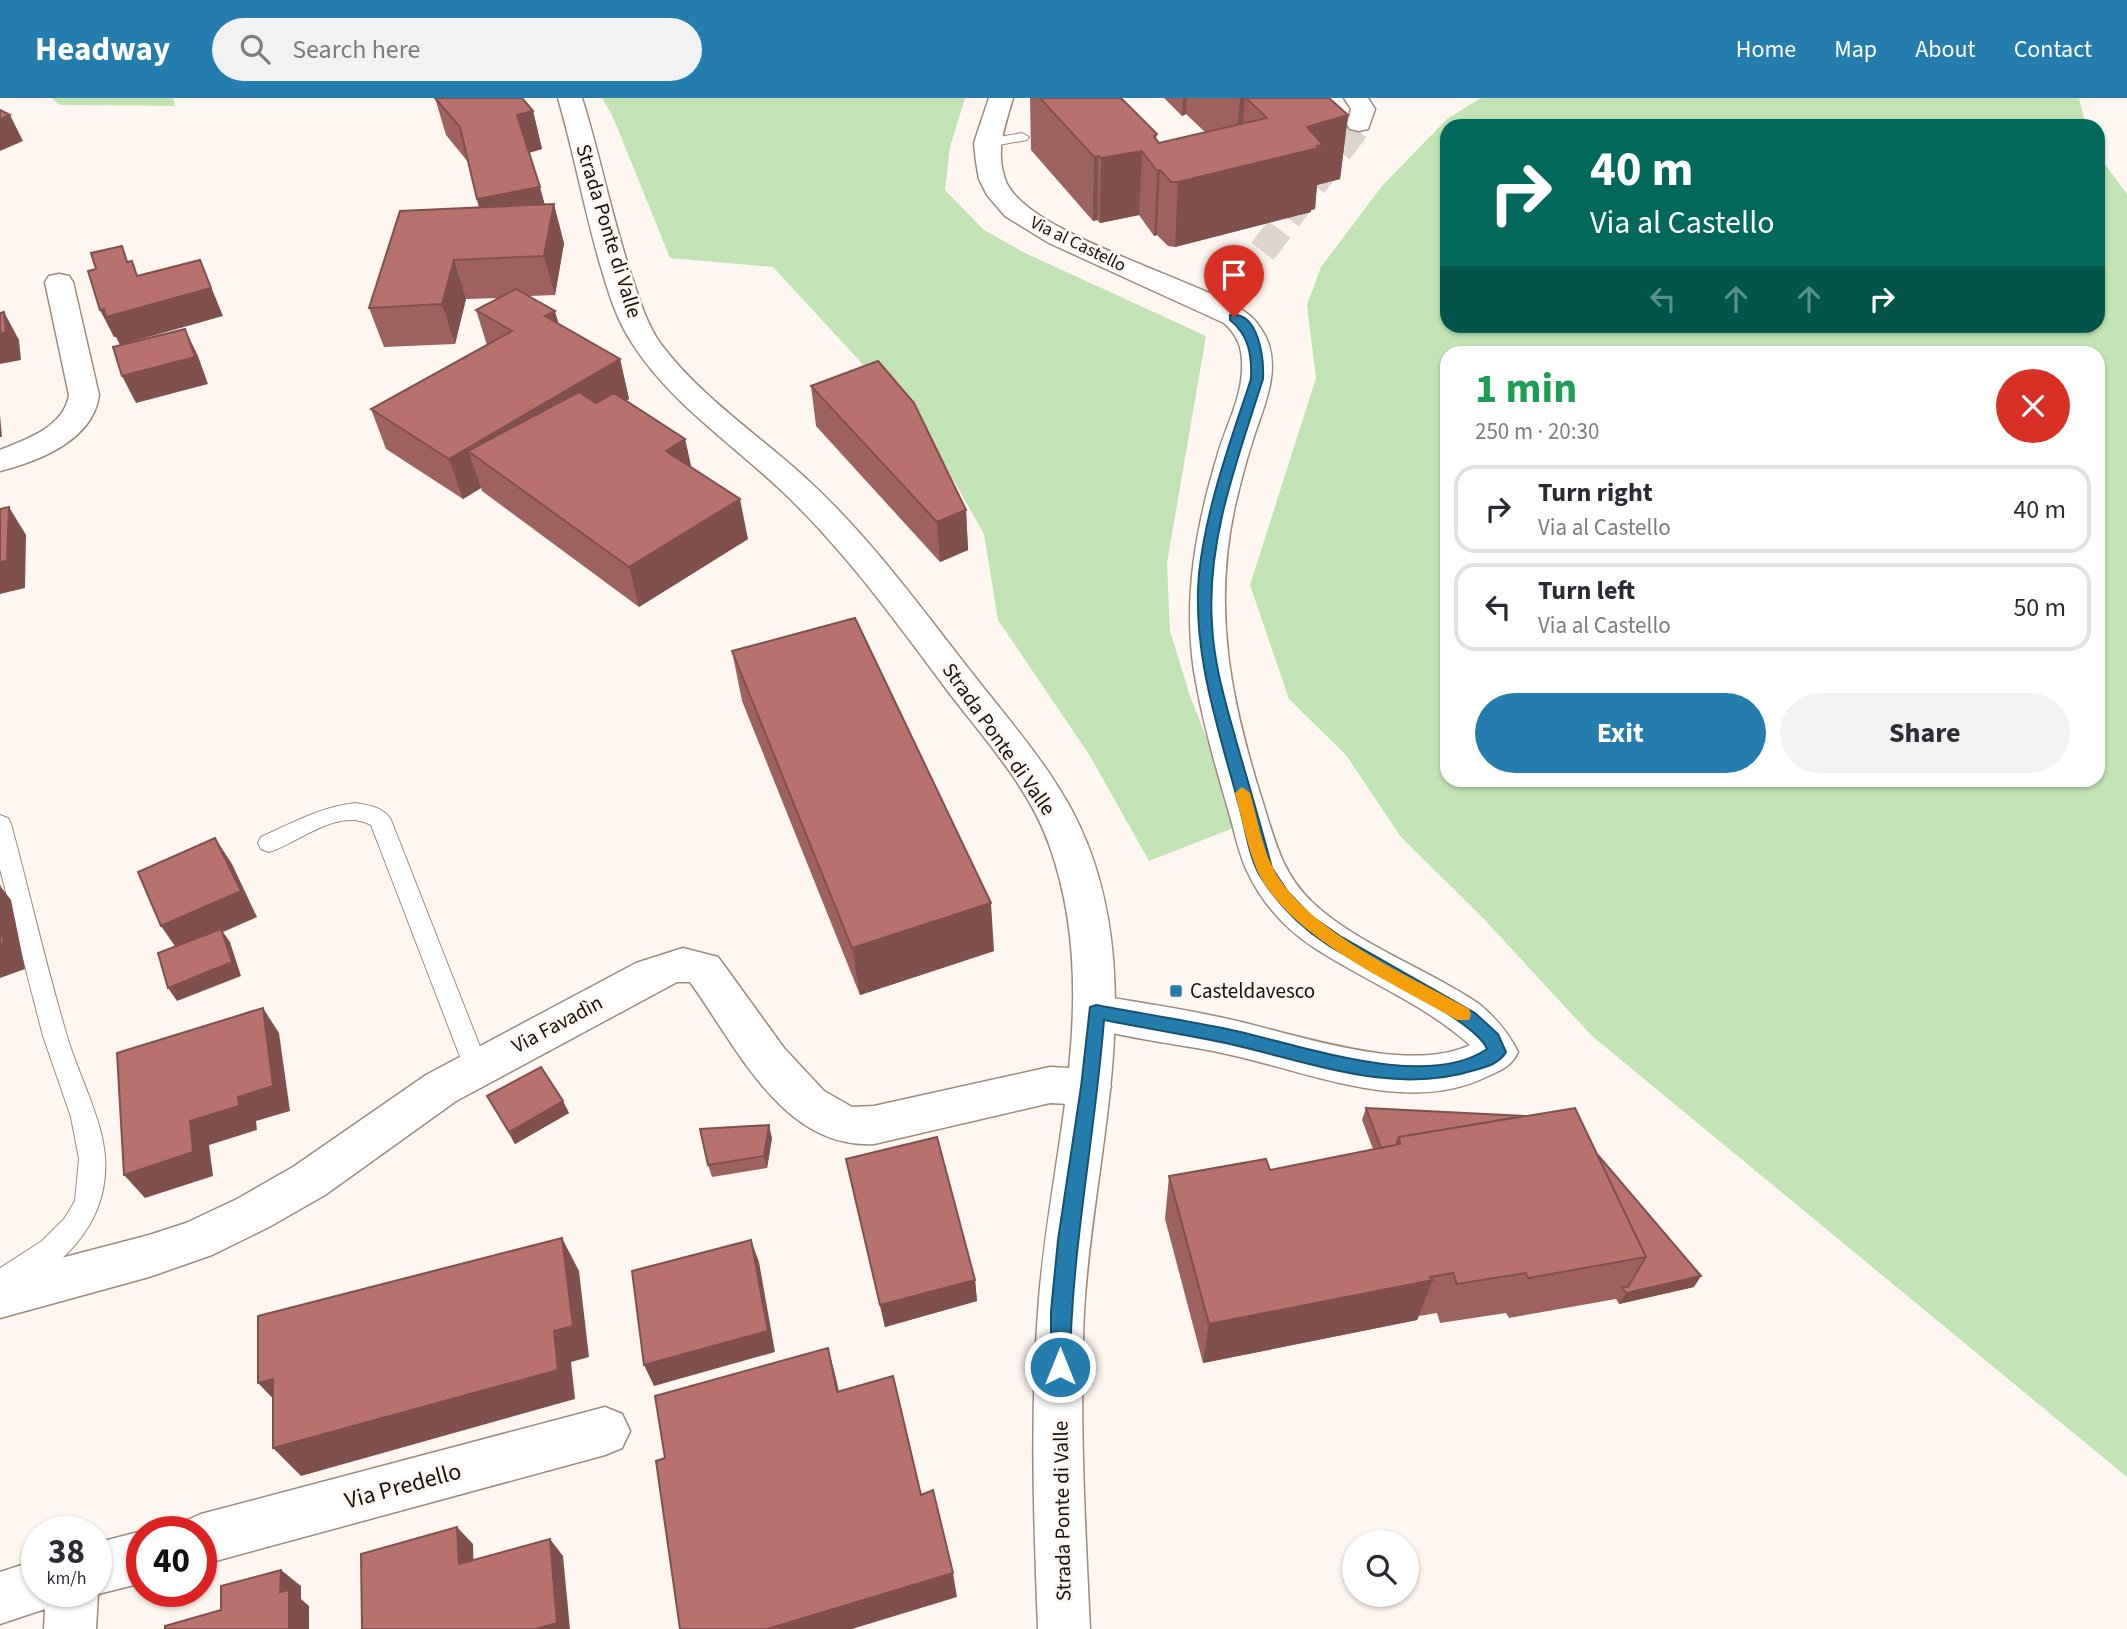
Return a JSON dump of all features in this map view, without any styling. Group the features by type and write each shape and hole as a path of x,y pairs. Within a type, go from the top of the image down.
{"street":[{"name":"Strada Ponte di Valle","path":"570,98 591,184 626,304 651,349 708,407 813,503 885,584 1009,746 1051,807 1070,847 1085,900 1093,950 1096,1012 1090,1087 1067,1240 1061,1311 1060,1531 1064,1629"},
{"name":"Via al Castello","path":"1001,98 987,143 992,179 1000,195 1014,210 1058,237 1227,297 1255,347 1257,379 1224,482 1214,524 1206,573 1205,622 1213,685 1265,869 1283,897 1305,920 1335,941 1469,1018 1492,1039 1497,1052 1485,1060 1449,1071 1400,1073 1350,1066 1229,1036 1096,1012"},
{"path":"1356,98 1363,109 1359,124"},
{"path":"0,461 49,438 78,416 82,406 84,394 59,282"},
{"name":"Via Favadìn","path":"0,1296 149,1256 196,1240 253,1213 309,1181 440,1088 673,965 692,964 704,970 783,1078 797,1093 836,1122 852,1126 874,1125 1050,1085 1090,1087"},
{"name":"Via Predello","path":"217,1537 605,1431"},
{"path":"0,1598 21,1592"},
{"path":"70,1629 71,1607"}],"lane":[{"path":"987,143 1022,137"},
{"path":"269,843 331,816 350,811 364,810 380,820 476,1067"},
{"path":"0,824 55,1036 85,1119 91,1155 92,1184 88,1204 65,1238 40,1259 0,1283"}],"green space":[{"path":"51,98 173,98 175,106 60,105"},
{"path":"602,98 965,98 950,147 945,190 984,230 1025,253 1206,336 1167,563 1170,631 1190,696 1241,825 1149,861 1090,756 998,620 984,534 928,435 773,267 670,258 613,117"},
{"path":"1481,98 2079,98 2084,119 1447,119"},
{"path":"1440,126 1440,333 2105,333 2105,164 2127,194 2127,1477 1592,1036 1483,918 1401,837 1346,755 1289,699 1250,585 1316,378 1307,305 1321,267 1382,186"}],"building":[{"path":"435,98 522,98 533,111 517,115 540,187 477,199 460,127"},
{"path":"1040,98 1121,98 1157,134 1154,137 1159,143 1267,118 1246,98 1329,98 1348,115 1307,127 1323,145 1317,146 1319,148 1171,182 1160,170 1157,171 1142,151 1094,157"},
{"path":"0,110 10,115 0,119"},
{"path":"554,204 544,256 454,260 442,304 369,308 400,211"},
{"path":"122,246 127,262 132,261 137,276 200,260 211,288 106,317 104,309 100,310 88,271 96,269 91,253"},
{"path":"516,289 555,311 545,316 620,359 449,459 371,409 512,331 476,310"},
{"path":"4,312 6,332 0,334 0,313"},
{"path":"185,329 195,357 122,376 113,347"},
{"path":"878,361 914,403 966,510 937,522 811,386"},
{"path":"579,392 596,403 614,393 685,439 666,451 740,499 629,567 468,451"},
{"path":"9,507 7,561 0,562 0,509"},
{"path":"855,618 991,903 852,948 732,651"},
{"path":"215,838 241,891 161,926 138,872"},
{"path":"0,924 4,943 0,944"},
{"path":"221,929 232,962 168,988 158,953"},
{"path":"263,1008 273,1086 238,1097 239,1106 190,1121 193,1152 124,1175 117,1053"},
{"path":"541,1067 563,1101 509,1132 487,1096"},
{"path":"1366,1108 1525,1116 1399,1137 1396,1145 1381,1148"},
{"path":"1575,1108 1646,1257 1528,1278 1526,1273 1457,1284 1453,1273 1430,1277 1433,1280 1209,1324 1169,1176 1266,1159 1270,1170 1400,1144 1399,1137"},
{"path":"769,1125 764,1156 708,1165 700,1129"},
{"path":"937,1137 975,1280 880,1305 846,1159"},
{"path":"1597,1154 1701,1276 1626,1293 1622,1287 1628,1287 1646,1257"},
{"path":"562,1238 573,1326 554,1331 558,1370 273,1448 273,1379 258,1383 258,1316"},
{"path":"751,1240 768,1331 644,1365 632,1271"},
{"path":"828,1348 837,1392 893,1376 921,1495 933,1490 953,1573 767,1629 680,1629 656,1461 665,1458 655,1396"},
{"path":"457,1527 459,1564 550,1539 557,1623 536,1629 362,1629 361,1554"},
{"path":"281,1570 280,1592 289,1590 289,1629 165,1629 165,1626 221,1610 221,1586"}],"tunnel":[{"path":"1237,285 1359,124"}],"slow traffic":[{"path":"1242,793 1265,869 1283,897 1305,920 1335,941 1463,1014"}],"place":[{"name":"Casteldavesco","path":"1176,991"}],"route":[{"path":"1060,1367 1067,1240 1090,1087 1096,1012 1229,1036 1350,1066 1400,1073 1449,1071 1485,1060 1497,1052 1492,1039 1469,1018 1335,941 1305,920 1283,897 1265,869 1210,673 1205,622 1206,573 1214,524 1224,482 1257,379 1258,362 1252,337 1246,327 1234,317"}]}
